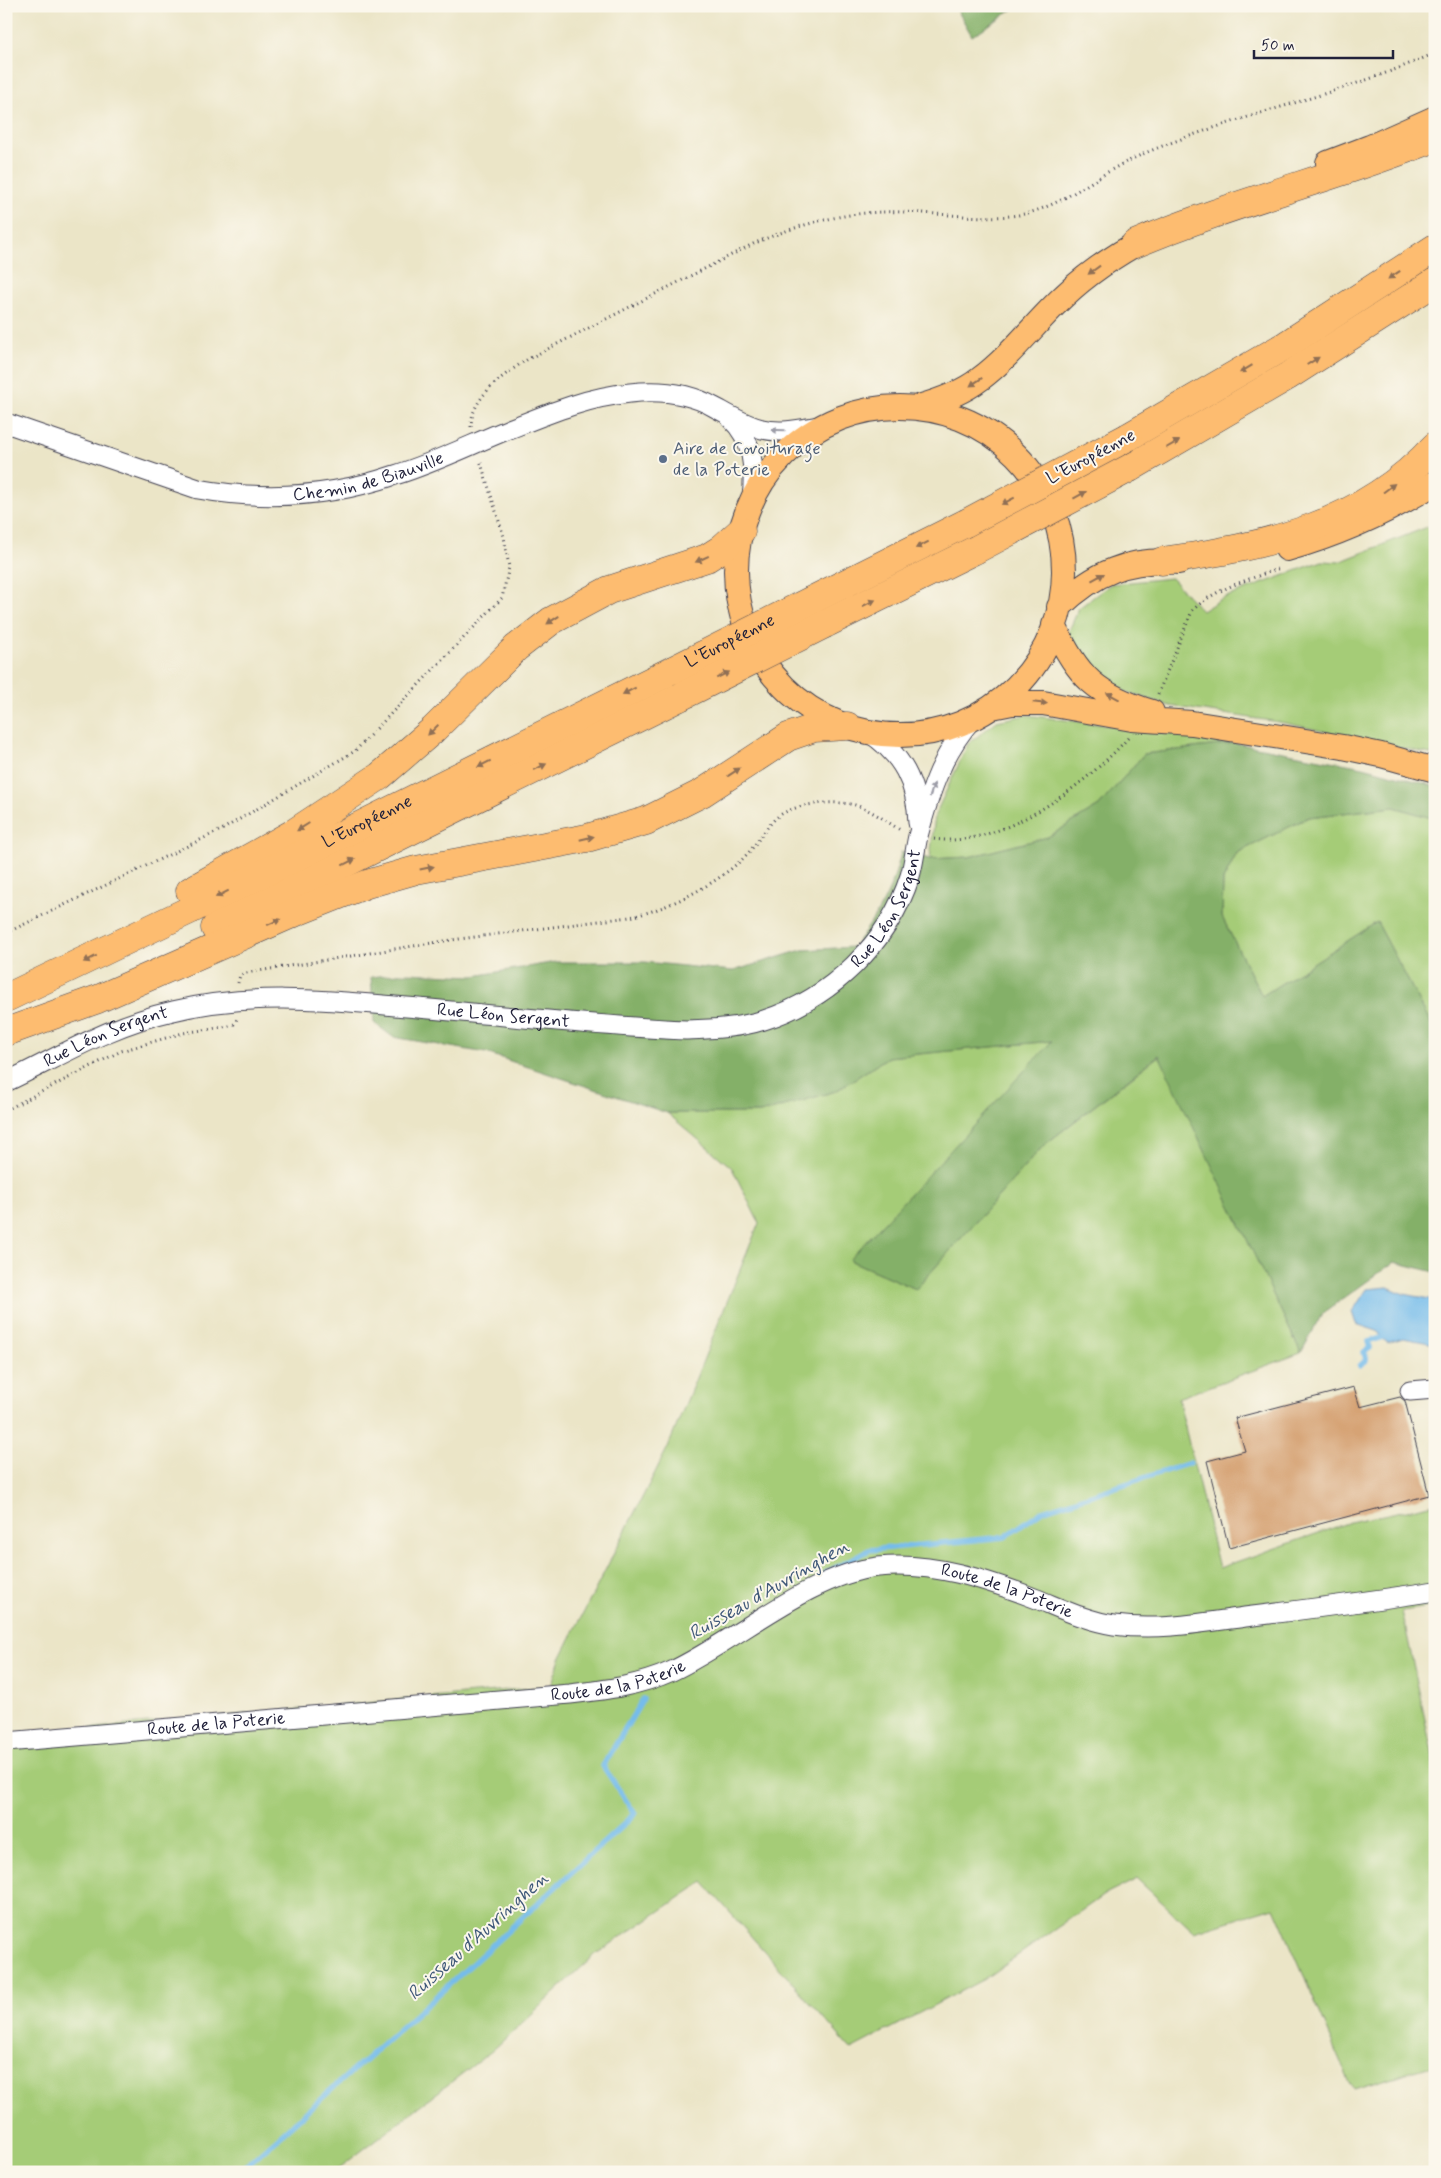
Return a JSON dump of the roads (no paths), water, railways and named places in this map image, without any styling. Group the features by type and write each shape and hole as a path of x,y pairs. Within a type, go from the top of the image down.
{"highway":[{"path":"1135,244 1206,216 1388,156 1435,138"},
{"name":"L'Européenne","path":"6,998 134,938 673,670 966,522 1128,437 1286,345 1435,248"},
{"name":"L'Européenne","path":"6,1030 145,963 975,550 1130,468 1288,376 1435,282"},
{"path":"1162,561 1266,543 1348,513 1375,498 1395,483 1435,446"},
{"path":"134,938 165,905 292,834 380,776 433,730 516,648 551,621 609,590 707,558 721,549 741,531"},
{"path":"6,1030 98,999 299,911 367,884 416,870 586,838 646,821 702,793 788,737 814,728 858,729"}],"main road":[{"path":"1435,118 1355,153 1217,202 1181,218 1135,244 1102,265 1075,286 981,379 950,397 913,408 873,410 844,417 809,435 786,453 767,475 752,500 741,531 736,562 738,594 745,624 756,649 770,671 792,694 818,713 858,729 898,735 927,733 956,725 983,712 1012,703 1043,703 1120,717 1147,716 1343,747 1435,770"},
{"path":"913,408 944,414 974,426 1009,450 1031,474 1052,512 1060,542 1063,575 1057,616 1043,651 1027,675 1007,695 983,712"},
{"path":"1057,616 1084,585 1106,572 1127,565 1162,561 1194,563 1261,555 1288,549 1338,533 1382,514 1435,483"},
{"path":"1057,616 1074,663 1088,680 1147,716"}],"street":[{"name":"Chemin de Biauville","path":"6,423 184,486 213,492 260,496 313,494 369,483 411,470 475,442 568,406 624,393 661,392 690,397 750,425 772,430 791,430 826,425"},
{"name":"Chemin de Biauville","path":"725,414 736,424 750,449 754,470 752,500"},
{"path":"918,837 945,757 956,738 983,712"},
{"path":"858,729 895,754 908,771 915,793 918,837"},
{"name":"Rue Léon Sergent","path":"6,1082 124,1024 173,1010 207,1003 238,1000 359,1002 686,1030 737,1026 763,1020 800,1005 824,990 865,954 890,919 904,892 912,868 918,837"},
{"path":"1410,1392 1435,1389"},
{"name":"Route de la Poterie","path":"6,1742 570,1694 630,1685 653,1679 680,1666 817,1586 853,1572 877,1567 913,1566 953,1572 995,1584 1090,1620 1140,1628 1178,1626 1435,1591"}],"water":[{"path":"1388,1287 1404,1294 1435,1300 1435,1344 1403,1338 1387,1343 1377,1331 1356,1324 1352,1312 1367,1289"}],"waterway":[{"name":"Ruisseau d'Auvringhen","path":"1360,1366 1366,1360 1364,1352 1370,1348 1368,1342 1387,1336"},
{"name":"Ruisseau d'Auvringhen","path":"824,1574 869,1550 1005,1537 1042,1511 1190,1463"},
{"name":"Ruisseau d'Auvringhen","path":"239,2172 451,1983 635,1814 603,1766 643,1699"}],"place":[{"name":"Aire de Covoiturage de la Poterie","path":"663,459"}]}
